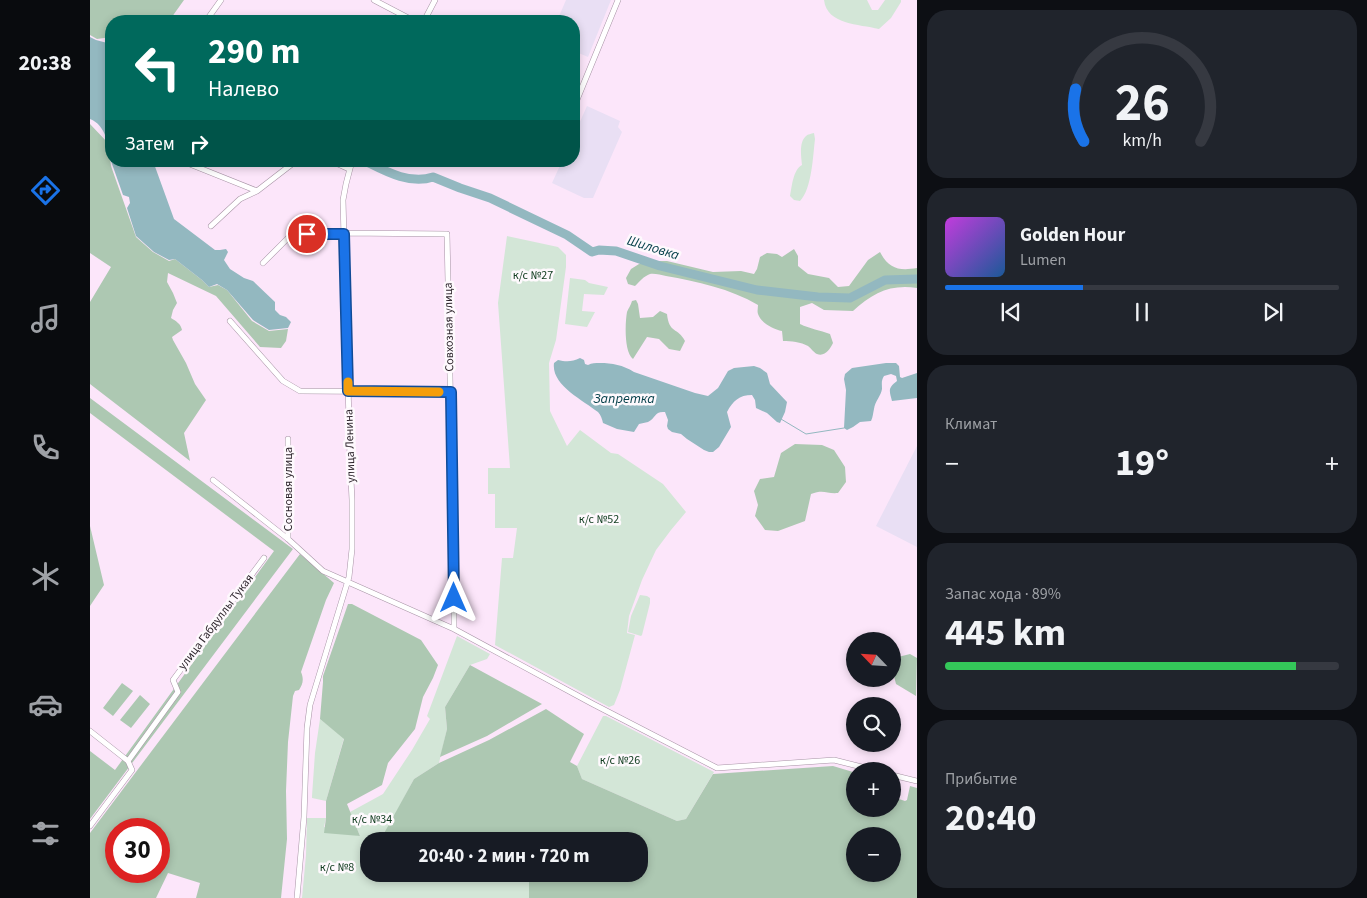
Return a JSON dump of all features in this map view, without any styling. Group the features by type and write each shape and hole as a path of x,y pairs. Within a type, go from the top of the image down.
{"street":[{"path":"210,15 221,0"},
{"path":"374,0 403,15"},
{"path":"427,15 436,0"},
{"path":"580,92 618,0"},
{"path":"197,167 257,191"},
{"path":"211,226 240,199 257,191 288,167"},
{"name":"улица Ленина","path":"297,898 310,705 348,581 352,549 344,234 344,200 351,167"},
{"path":"263,264 291,234 344,234"},
{"name":"Совхозная улица","path":"344,234 447,234 454,630"},
{"path":"230,321 283,381 300,390 451,392"},
{"name":"Сосновая улица","path":"288,439 288,539"},
{"path":"213,480 288,539 323,571 454,630 717,768 834,760 846,763"},
{"name":"улица Габдуллы Тукая","path":"128,761 178,692 173,680 264,558"},
{"path":"90,731 128,761 132,770 90,826"},
{"path":"901,777 917,781"}],"shaded area":[{"path":"90,0 184,0 173,15 105,15 105,38 97,39 90,35"},
{"path":"566,0 611,0 588,57 580,54 580,15 560,15"},
{"path":"587,106 620,121 618,127 622,132 593,198 584,198 552,183 559,167 580,167 580,122"},
{"path":"90,124 105,140 105,167 111,167 136,237 153,252 169,261 175,259 209,287 218,285 227,290 252,321 269,331 288,329 286,341 281,348 260,347 216,296 168,273 167,282 177,303 171,318 179,324 182,330 172,337 195,384 206,400 184,433 190,461 90,384 90,302 111,267 90,253"},
{"path":"794,249 798,256 798,266 808,274 829,278 838,287 849,286 868,260 880,252 883,258 895,268 917,268 917,288 898,287 882,291 853,311 824,310 812,303 800,307 800,324 830,334 833,343 827,352 820,355 808,346 783,341 782,331 775,329 762,320 758,313 758,305 736,294 701,283 656,274 646,276 635,286 628,284 626,278 631,269 639,264 654,261 667,261 713,272 741,271 754,274 760,257 767,253 777,254 782,257"},
{"path":"636,300 640,318 653,317 660,311 667,314 672,328 685,341 680,351 669,349 659,339 647,337 633,359 628,350 626,323 627,311 632,301"},
{"path":"90,398 293,549 90,819 90,751 115,770 274,551 90,413"},
{"path":"795,444 822,445 834,450 845,467 846,482 838,493 822,492 811,494 805,521 778,531 765,530 755,516 758,505 754,491 760,479 774,477 781,453"},
{"path":"917,446 917,547 876,526"},
{"path":"90,526 104,585 90,606"},
{"path":"300,554 334,583 326,600 301,672 303,679 301,686 299,690 295,691 293,696 288,742 287,839 281,898 196,898 200,883 170,874 170,818 105,818 105,883 163,883 156,898 90,898 90,833"},
{"path":"348,604 352,604 421,640 438,665 423,697 415,729 388,763 382,785 347,804 360,836 324,833 326,801 344,739 320,719 323,676"},
{"path":"910,654 917,658 916,696 901,687 901,656"},
{"path":"470,665 542,704 487,736 440,757 447,729 445,707"},
{"path":"122,683 133,691 113,716 103,708"},
{"path":"140,695 150,704 131,728 120,720"},
{"path":"546,709 584,734 570,762 577,766 582,779 677,821 686,819 713,774 833,766 846,770 846,817 901,817 901,800 907,800 910,786 917,788 917,898 529,898 529,882 648,882 648,832 385,832 414,779 439,763 489,740"}],"green space":[{"path":"824,0 867,0 872,10 878,10 885,0 901,0 901,2 891,18 879,29 837,19 826,8"},
{"path":"814,133 813,162 807,188 800,201 794,200 790,196 795,174 802,165 802,142 807,135"},
{"name":"к/с №52","path":"507,236 558,247 566,255 556,340 549,363 550,411 567,446 580,430 611,453 618,454 663,484 686,512 656,550 642,580 629,616 627,633 635,635 620,690 614,705 609,707 495,645 502,558 513,558 517,528 495,528 495,494 488,494 488,468 510,468 498,303"},
{"path":"570,278 585,280 589,283 608,287 604,295 584,294 582,311 595,312 587,327 565,324"},
{"path":"640,595 650,598 641,636 628,632 631,616"},
{"name":"к/с №34","path":"457,636 490,654 487,659 470,665 445,707 447,729 439,763 414,779 386,832 360,832 360,836 350,812 383,794 430,719 427,716"},
{"name":"к/с №26","path":"603,716 714,772 686,819 677,821 582,779 577,766"},
{"path":"320,719 344,738 326,801 312,798 315,753"},
{"name":"к/с №8","path":"307,818 326,818 324,827 360,836 360,882 529,882 529,898 302,898"}],"water":[{"path":"90,37 105,42 105,135 100,126 90,119"},
{"path":"113,167 155,167 174,219 215,250 226,249 228,252 224,260 230,269 244,278 253,281 275,302 275,310 291,322 288,328 269,330 253,320 227,290 217,284 209,287 175,259 169,260 154,252 136,236 127,208 130,203 129,197 123,195"},
{"name":"Запретка","path":"580,358 588,365 592,363 609,363 617,365 708,396 718,388 728,371 734,368 754,366 767,373 770,384 787,402 785,412 780,423 777,422 767,413 756,408 752,395 740,397 727,412 731,427 719,447 713,452 704,450 681,434 668,429 668,420 665,412 657,414 648,422 639,424 634,432 617,429 603,423 598,412 569,391 554,371 554,363 558,360 569,361"},
{"path":"896,363 899,366 900,377 902,378 917,373 917,398 892,401 890,390 897,381 896,376 891,374 884,376 882,389 871,421 860,422 847,430 844,428 845,374 852,368"}],"waterway":[{"name":"Шиловка","path":"377,167 407,178 424,179 433,177 490,198 567,235 592,252 599,250 616,251 660,266 757,290 818,297 850,298 885,280 917,279"},
{"path":"781,419 806,434 844,428"}],"slow traffic":[{"path":"348,382 348,391 439,392"}],"route":[{"path":"307,234 344,234 348,391 451,392 454,598"}],"park label":[{"name":"к/с №27","path":"533,275"}]}
